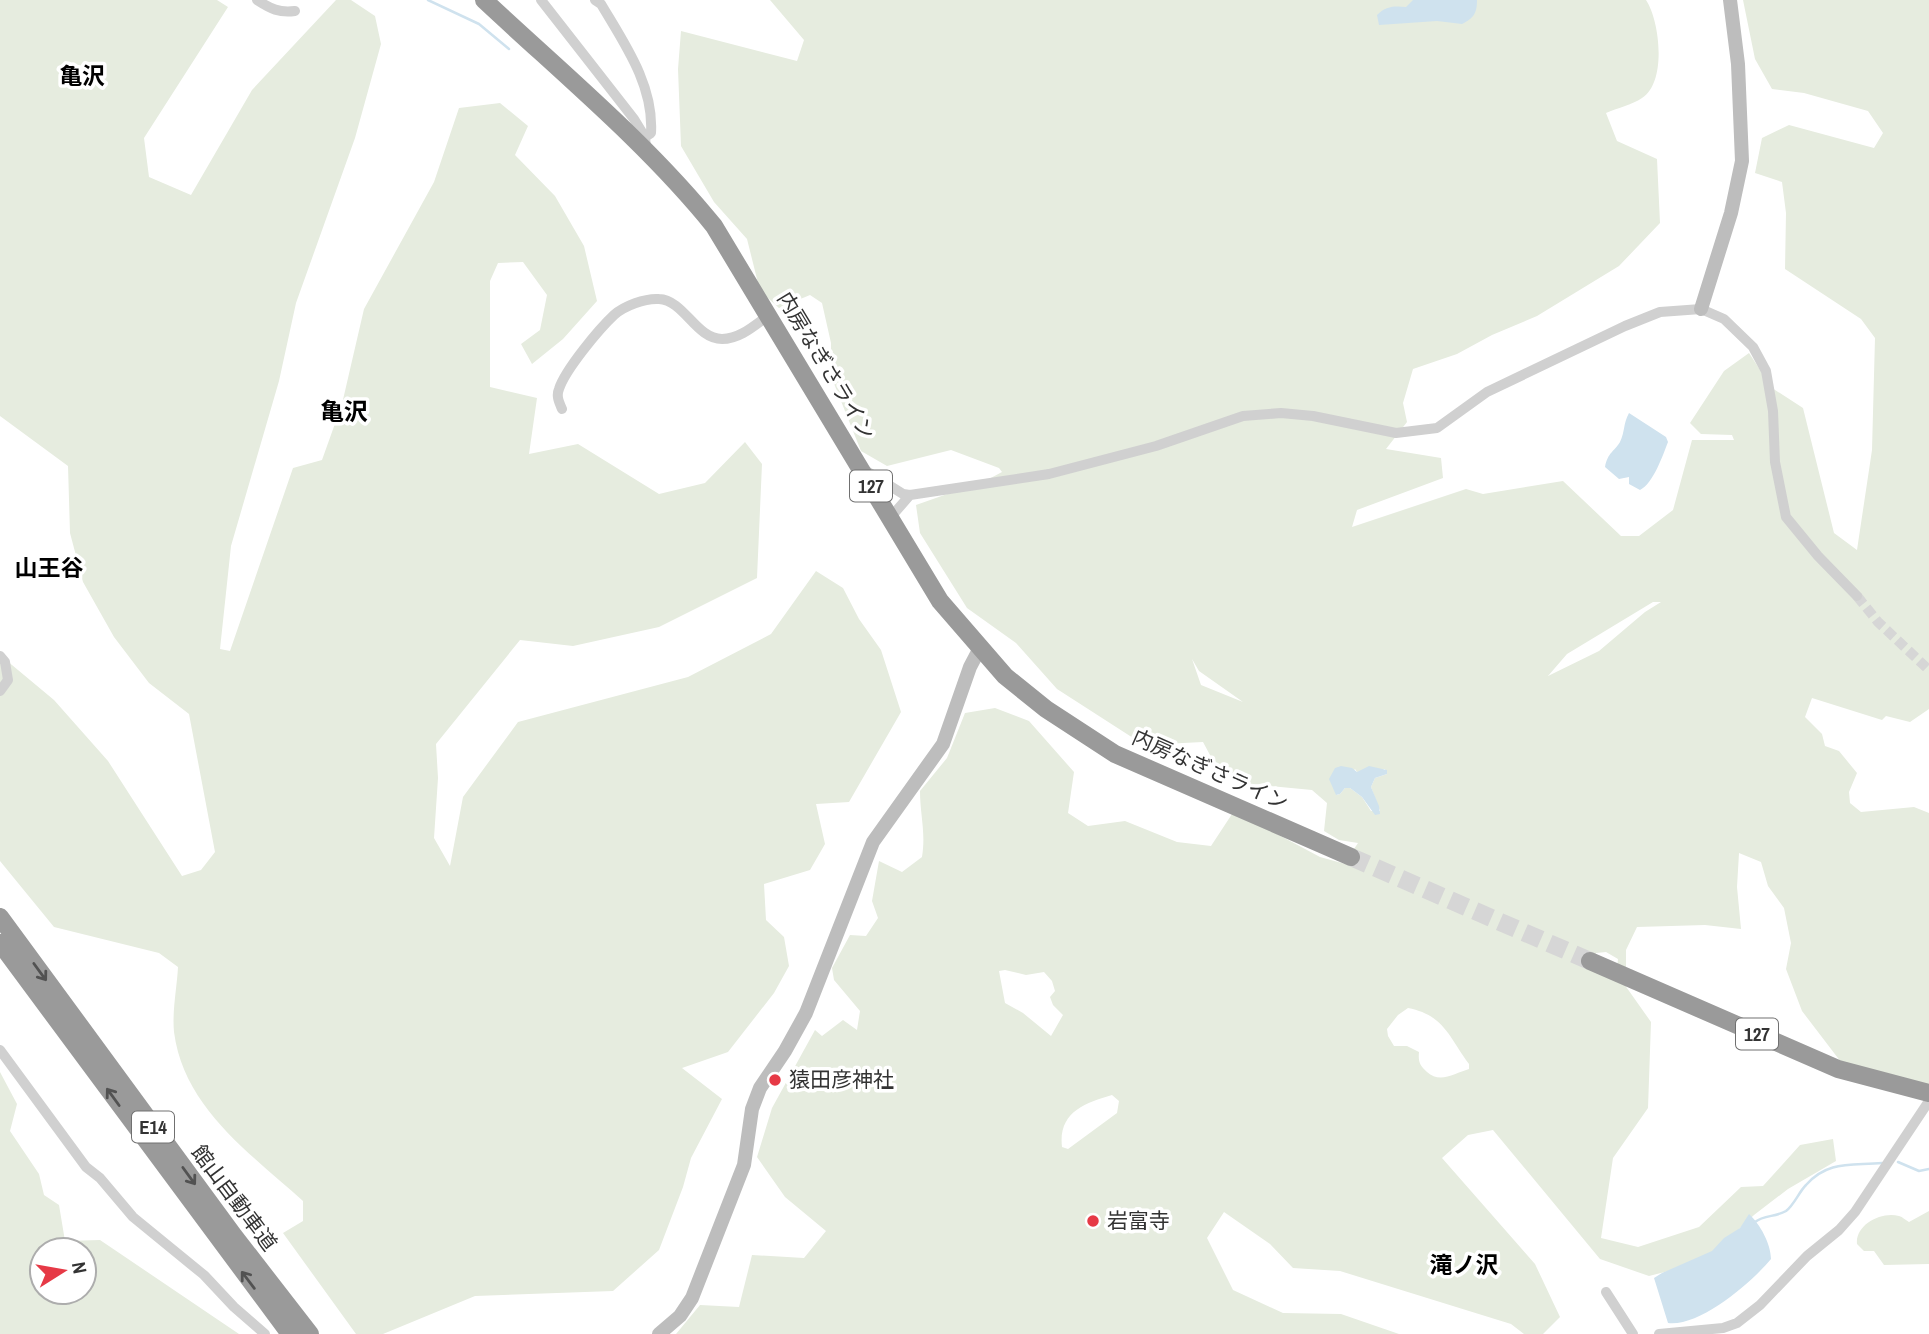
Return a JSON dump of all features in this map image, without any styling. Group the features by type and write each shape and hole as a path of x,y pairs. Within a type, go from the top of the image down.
{"highway":[{"name":"内房なぎさライン","path":"484,0 646,144 714,226 940,601 1005,676 1046,709 1115,754 1351,857"},
{"name":"館山自動車道","path":"0,917 233,1236 310,1334"},
{"name":"館山自動車道","path":"0,943 290,1334"},
{"name":"127","path":"1590,961 1838,1069 1929,1093"}],"street":[{"path":"257,0 282,13 295,11"},
{"path":"541,0 634,119 646,144"},
{"path":"595,0 601,4 636,62 652,119 651,133 646,144"},
{"path":"1701,309 1731,213 1742,161 1738,64 1730,0"},
{"path":"562,410 558,390 569,369 614,315 629,306 658,298 668,301 706,333 718,339 738,336 769,315"},
{"path":"859,465 890,487 910,495 1049,474 1156,446 1243,416 1281,413 1313,416 1396,433 1437,428 1487,392 1625,326 1660,312 1701,309 1724,319 1753,347 1766,371 1773,411 1775,462 1786,517 1818,556 1857,596"},
{"path":"890,518 910,495"},
{"path":"659,1334 680,1316 692,1298 744,1165 752,1109 760,1088 806,1013 873,842 943,744 970,667 980,648"},
{"path":"0,656 5,662 8,680 0,691"},
{"path":"0,1050 86,1167 100,1178 133,1217 204,1275 234,1307 265,1334"},
{"path":"1659,1334 1723,1328 1737,1323 1760,1305 1807,1256 1856,1212 1929,1101"},
{"path":"1606,1292 1633,1334"}],"shaded area":[{"path":"0,0 217,0 228,7 144,138 149,177 191,195 252,90 336,0 351,0 375,16 381,44 355,138 296,303 279,381 231,546 220,649 230,651 293,468 322,460 342,404 364,309 434,182 459,108 500,103 528,126 515,155 555,196 584,246 597,301 563,339 532,364 521,344 540,330 547,295 523,262 498,263 490,281 490,387 537,398 529,454 578,444 659,494 705,483 745,442 762,464 757,578 659,627 573,646 520,640 436,744 438,778 434,838 450,866 463,797 518,722 688,677 771,634 816,571 843,588 859,619 881,650 901,712 849,802 816,804 825,844 810,870 764,884 766,920 784,937 789,966 774,993 728,1052 682,1068 722,1099 691,1158 659,1250 613,1291 475,1296 383,1334 356,1334 283,1233 303,1221 303,1201 222,1127 191,1084 180,1059 174,1032 178,967 159,953 54,927 0,861 0,655 54,700 108,761 182,876 201,870 215,852 189,714 149,683 114,637 83,582 70,533 68,466 0,416"},
{"path":"770,0 1646,0 1655,22 1659,51 1655,79 1642,98 1606,113 1617,141 1657,159 1660,223 1619,266 1537,316 1492,335 1457,354 1413,369 1403,403 1407,422 1386,449 1441,458 1443,478 1357,510 1352,527 1466,489 1483,494 1563,481 1621,536 1639,536 1673,510 1692,440 1734,440 1732,435 1701,434 1690,423 1724,371 1749,353 1772,388 1803,408 1834,533 1857,550 1872,450 1875,338 1861,319 1785,269 1786,213 1782,182 1755,173 1762,138 1789,125 1874,148 1883,133 1868,111 1804,93 1772,89 1755,59 1743,0 1929,0 1929,709 1910,722 1886,716 1882,720 1812,698 1805,717 1822,734 1825,746 1839,751 1857,773 1849,792 1850,803 1861,812 1914,807 1929,813 1929,1086 1844,1066 1802,1011 1786,969 1791,943 1784,908 1768,886 1761,862 1739,853 1737,887 1741,929 1705,925 1637,927 1626,950 1626,970 1617,968 1618,959 1606,952 1596,953 1591,965 1622,981 1651,1022 1648,1108 1613,1158 1601,1238 1638,1247 1699,1227 1741,1187 1763,1186 1800,1145 1833,1139 1836,1161 1788,1189 1754,1215 1704,1262 1649,1276 1600,1259 1493,1130 1468,1135 1442,1158 1535,1264 1560,1317 1543,1334 1524,1334 1511,1324 1340,1271 1293,1268 1270,1244 1224,1212 1207,1238 1233,1290 1283,1313 1341,1314 1399,1334 676,1334 700,1305 739,1307 752,1255 804,1258 826,1231 785,1197 757,1157 772,1108 815,1030 822,1036 843,1020 857,1030 860,1011 834,980 832,968 850,935 866,936 878,918 872,901 879,861 902,872 922,857 920,791 947,758 965,713 995,708 1029,721 1074,772 1068,813 1088,826 1125,821 1177,842 1211,846 1234,811 1320,857 1349,865 1352,852 1358,843 1339,840 1324,831 1327,803 1312,790 1247,784 1217,768 1203,742 1144,745 1057,689 1016,643 967,608 920,533 916,505 1002,472 999,468 951,450 887,466 861,451 831,376 831,343 822,303 810,295 779,308 760,291 747,239 714,202 681,146 678,69 681,31 797,61 804,40","holes":["1653,602 1661,602 1599,651 1548,676 1567,654","1192,659 1199,671 1243,702 1201,685","1355,769 1357,772 1385,769 1387,774 1375,778 1371,787 1380,811 1371,811 1362,797 1350,788 1345,788 1336,795","999,971 1026,975 1044,972 1052,981 1055,991 1050,997 1053,1005 1063,1015 1051,1036 1023,1013 1005,1003","1408,1008 1420,1011 1444,1028 1469,1064 1469,1069 1442,1077 1432,1075 1421,1066 1419,1052 1407,1046 1394,1046 1387,1029 1398,1015","1112,1095 1119,1101 1117,1113 1068,1149 1062,1147 1064,1126 1069,1118 1075,1111"]},
{"path":"0,1072 17,1104 10,1131 39,1174 44,1195 59,1205 64,1236 28,1236 28,1306 98,1306 100,1240 239,1334 0,1334"},
{"path":"1929,1211 1929,1264 1884,1265 1874,1251 1864,1251 1857,1244 1860,1231 1870,1221 1892,1215 1900,1216 1909,1222"}],"water":[{"path":"1413,0 1477,0 1477,5 1474,15 1462,24 1437,21 1379,25 1377,15 1380,12 1390,7 1406,7"},
{"path":"1629,413 1666,437 1668,442 1653,476 1640,490 1629,484 1629,477 1619,479 1605,467 1609,455 1620,442"},
{"path":"1341,766 1357,772 1369,766 1387,770 1387,774 1375,778 1371,787 1380,814 1375,815 1362,797 1350,788 1345,788 1336,795 1329,779 1335,768"},
{"path":"1749,1214 1764,1235 1771,1259 1724,1302 1695,1318 1668,1323 1654,1278 1712,1251 1724,1238 1740,1228"}],"waterway":[{"path":"428,0 479,24 509,49"},
{"path":"1898,1162 1919,1171 1929,1169"},
{"path":"1755,1222 1786,1211 1806,1185 1823,1171 1841,1166 1882,1163"}],"tunnel":[{"path":"1857,596 1878,622 1929,670"},
{"path":"1351,857 1590,961"}],"place":[{"name":"猿田彦神社","path":"775,1080"},
{"name":"岩富寺","path":"1093,1221"}],"district":[{"name":"亀沢","path":"82,76"},
{"name":"亀沢","path":"344,412"},
{"name":"山王谷","path":"49,568"},
{"name":"滝ノ沢","path":"1464,1265"}]}
